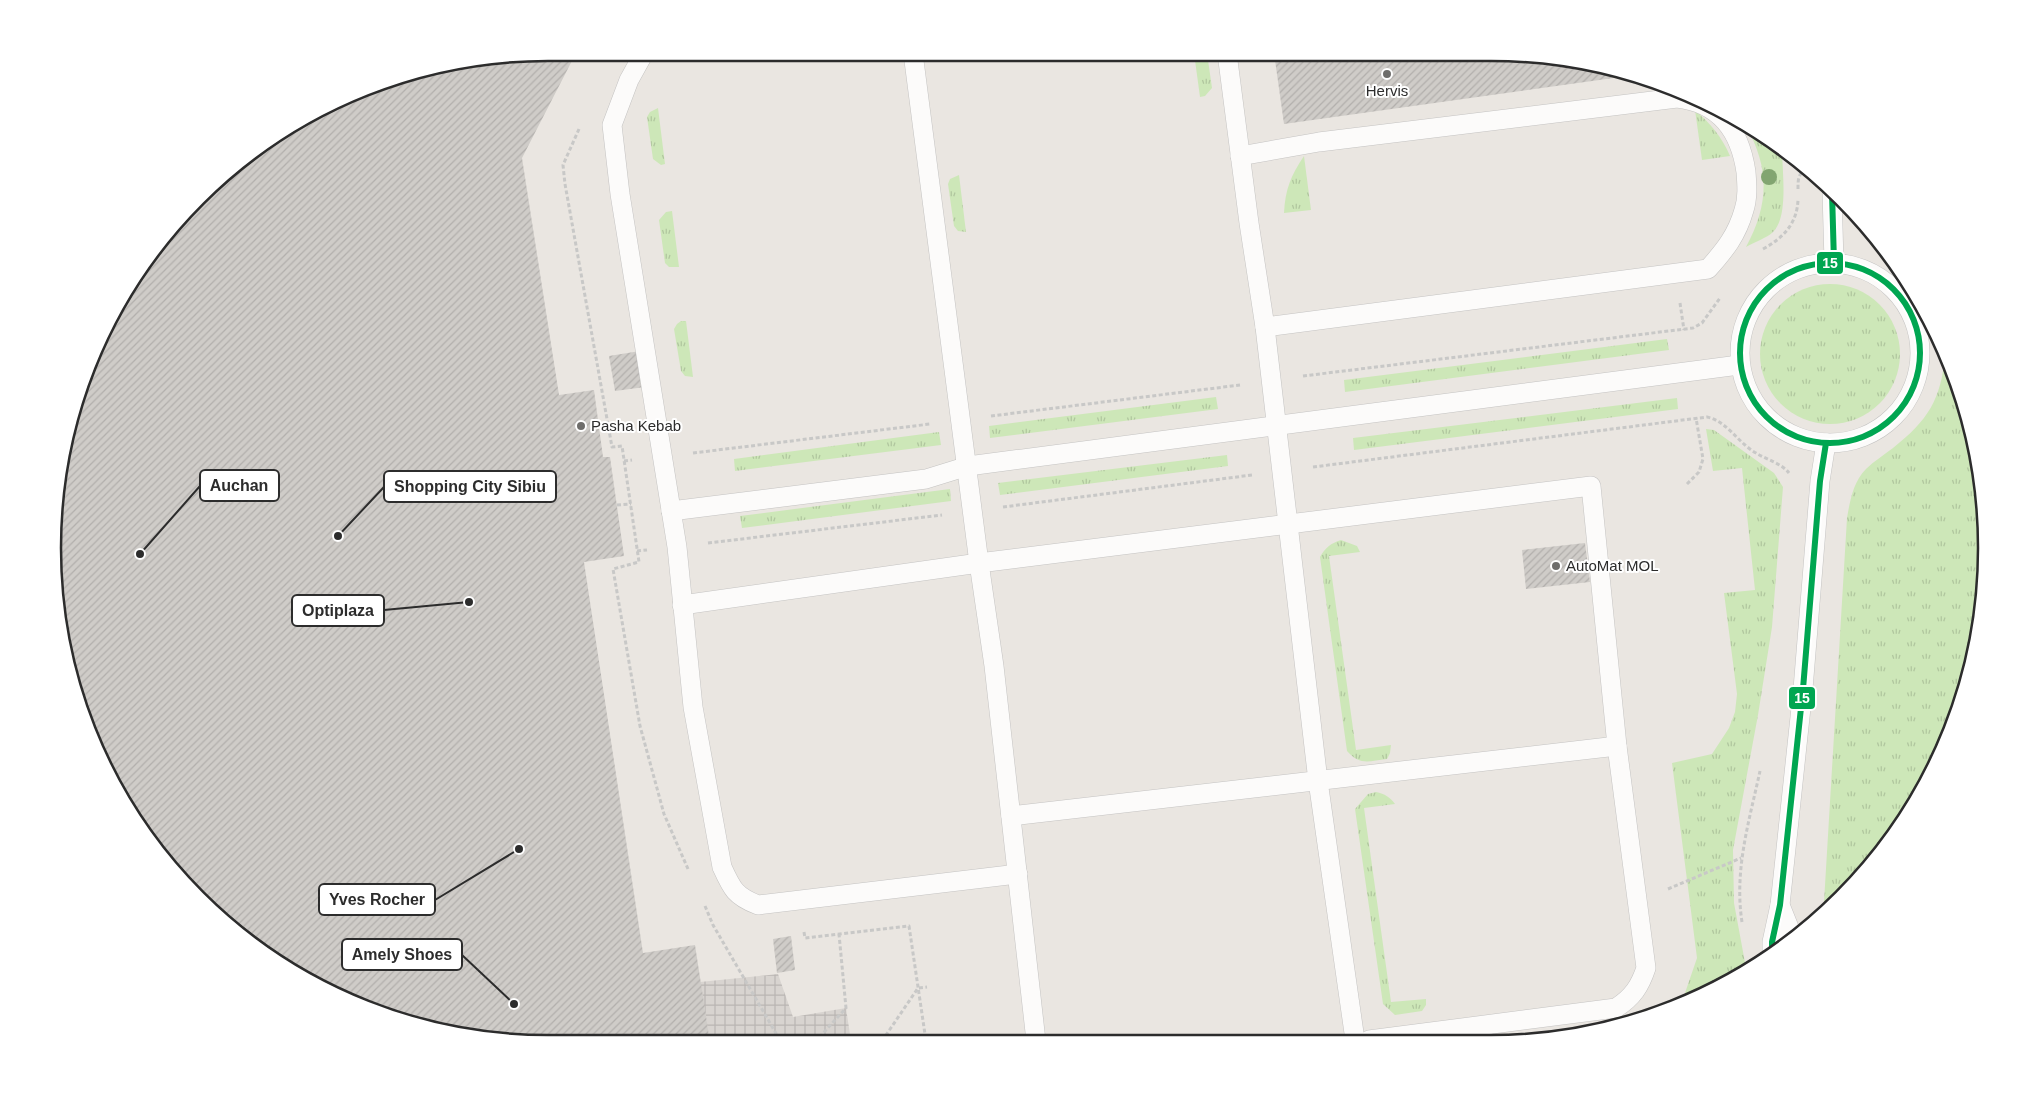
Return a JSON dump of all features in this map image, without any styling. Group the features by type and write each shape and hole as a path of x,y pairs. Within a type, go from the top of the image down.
{"lane":[{"path":"640,61 612,125 620,194 672,511 693,707 722,868 730,886 740,898 758,905 1018,874"},
{"path":"914,61 968,466 972,511 994,666 1035,1035"},
{"path":"1228,61 1265,327 1318,781 1355,1035"},
{"path":"1240,156 1319,142 1677,98"},
{"path":"1265,327 1708,269 1729,246 1745,210 1748,187 1744,158 1739,140 1727,122"},
{"path":"1832,201 1834,262"},
{"path":"1908,297 1862,268 1834,262 1809,265 1785,274 1765,290 1750,311 1741,335 1739,364 1746,386 1759,409 1778,427 1801,438 1826,443 1848,442 1869,435 1888,423 1903,407 1914,388 1920,367 1921,344 1912,303"},
{"path":"672,511 926,479 968,466 1739,364"},
{"path":"1772,945 1780,905 1803,689 1820,481 1826,443"},
{"path":"682,605 979,563 1591,486 1616,746 1646,968 1640,985 1629,1000 1616,1008 1408,1035"},
{"path":"1011,816 1616,746"},
{"path":"1780,905 1790,931"}],"path":[{"path":"579,128 563,164 612,447 622,446 639,562 613,569 640,726 664,814 690,874"},
{"path":"637,551 972,511 1707,417 1722,422 1729,431 1755,452 1786,469 1792,477"},
{"path":"1687,484 1699,472 1703,459 1696,418"},
{"path":"617,505 631,504"},
{"path":"1743,928 1738,885 1741,858 1761,766"},
{"path":"1637,901 1741,858"},
{"path":"702,899 713,925 777,1035"},
{"path":"800,899 805,938 909,926 925,1035"},
{"path":"821,1035 846,1008 839,934"},
{"path":"886,1035 918,988 927,987"}],"green space":[{"path":"1195,61 1208,61 1212,88 1205,96 1200,97"},
{"path":"658,108 665,164 661,165 653,159 647,117 650,112"},
{"path":"1695,110 1715,131 1730,156 1702,160"},
{"path":"1752,137 1782,159 1784,193 1778,225 1773,232 1746,247 1759,216 1764,186 1763,172"},
{"path":"1304,156 1311,210 1284,213 1290,183"},
{"path":"959,175 966,232 958,231 954,226 948,184 950,179"},
{"path":"672,211 679,267 669,267 665,263 659,220 666,212"},
{"path":"1830,284 1844,285 1857,289 1880,304 1895,327 1899,340 1899,368 1895,381 1880,404 1857,419 1844,423 1830,424 1816,423 1803,419 1780,404 1765,381 1761,368 1760,354 1761,340 1765,327 1780,304 1803,289 1816,285"},
{"path":"681,321 686,321 693,377 685,376 681,371 674,329"},
{"path":"1667,339 1669,350 1345,392 1344,380"},
{"path":"1943,368 1961,422 1974,484 1977,516 1977,580 1974,612 1968,643 1961,674 1941,734 1913,791 1877,844 1857,869 1824,902 1849,505 1855,486 1866,469 1905,438 1924,418 1936,397"},
{"path":"1216,397 1218,409 990,438 989,426"},
{"path":"1677,398 1678,409 1354,450 1353,438"},
{"path":"1706,429 1714,430 1774,473 1783,487 1772,627 1733,850 1734,903 1745,963 1685,994 1697,958 1672,763 1712,754 1729,728 1735,712 1737,694 1724,593 1755,590 1742,468 1713,471"},
{"path":"939,432 941,445 735,471 734,459"},
{"path":"1227,455 1228,466 1000,495 998,483"},
{"path":"950,489 951,501 742,528 740,516"},
{"path":"1341,540 1357,546 1360,552 1329,556 1356,750 1391,745 1387,759 1361,761 1347,751 1320,557 1329,546"},
{"path":"1376,792 1387,796 1395,804 1364,808 1391,1002 1426,999 1426,1005 1422,1011 1395,1015 1383,1004 1355,809 1368,794"}],"shaded area":[{"path":"778,974 793,1017 846,1008 850,1035 709,1035 700,982"}],"building":[{"path":"572,61 522,158 559,395 594,390 603,457 610,457 624,556 584,562 643,953 695,945 709,1035 516,1034 484,1031 453,1025 392,1009 333,985 305,970 278,953 227,914 182,869 143,818 111,763 98,734 78,674 71,643 65,612 61,548 65,484 71,453 78,422 98,362 126,305 143,278 182,227 204,204 227,182 278,143 333,111 362,98 422,78 484,65 516,62"},
{"name":"Hervis","path":"1275,61 1523,62 1555,65 1616,78 1284,124"},
{"path":"640,351 645,387 615,391 609,356"},
{"name":"AutoMat MOL","path":"1585,543 1590,582 1526,589 1522,550"},
{"path":"791,936 795,970 777,973 773,939"}],"transit line":[{"name":"15","path":"1832,201 1834,262"},
{"name":"15","path":"1821,263 1839,263 1864,270 1880,278 1894,289 1905,303 1913,319 1920,344 1920,353 1920,362 1913,387 1905,403 1894,417 1880,428 1856,439 1839,443 1821,443 1804,439 1780,428 1760,410 1744,379 1740,362 1740,344 1744,327 1755,303 1773,283 1804,267 1821,263"},
{"name":"15","path":"1772,945 1780,905 1803,689 1820,481 1826,443"}],"place":[{"name":"Hervis","path":"1387,74"},
{"name":"Pasha Kebab","path":"581,426"},
{"name":"Shopping City Sibiu","path":"338,536"},
{"name":"Auchan","path":"140,554"},
{"name":"AutoMat MOL","path":"1556,566"},
{"name":"Optiplaza","path":"469,602"},
{"name":"Yves Rocher","path":"519,849"},
{"name":"Amely Shoes","path":"514,1004"}]}
